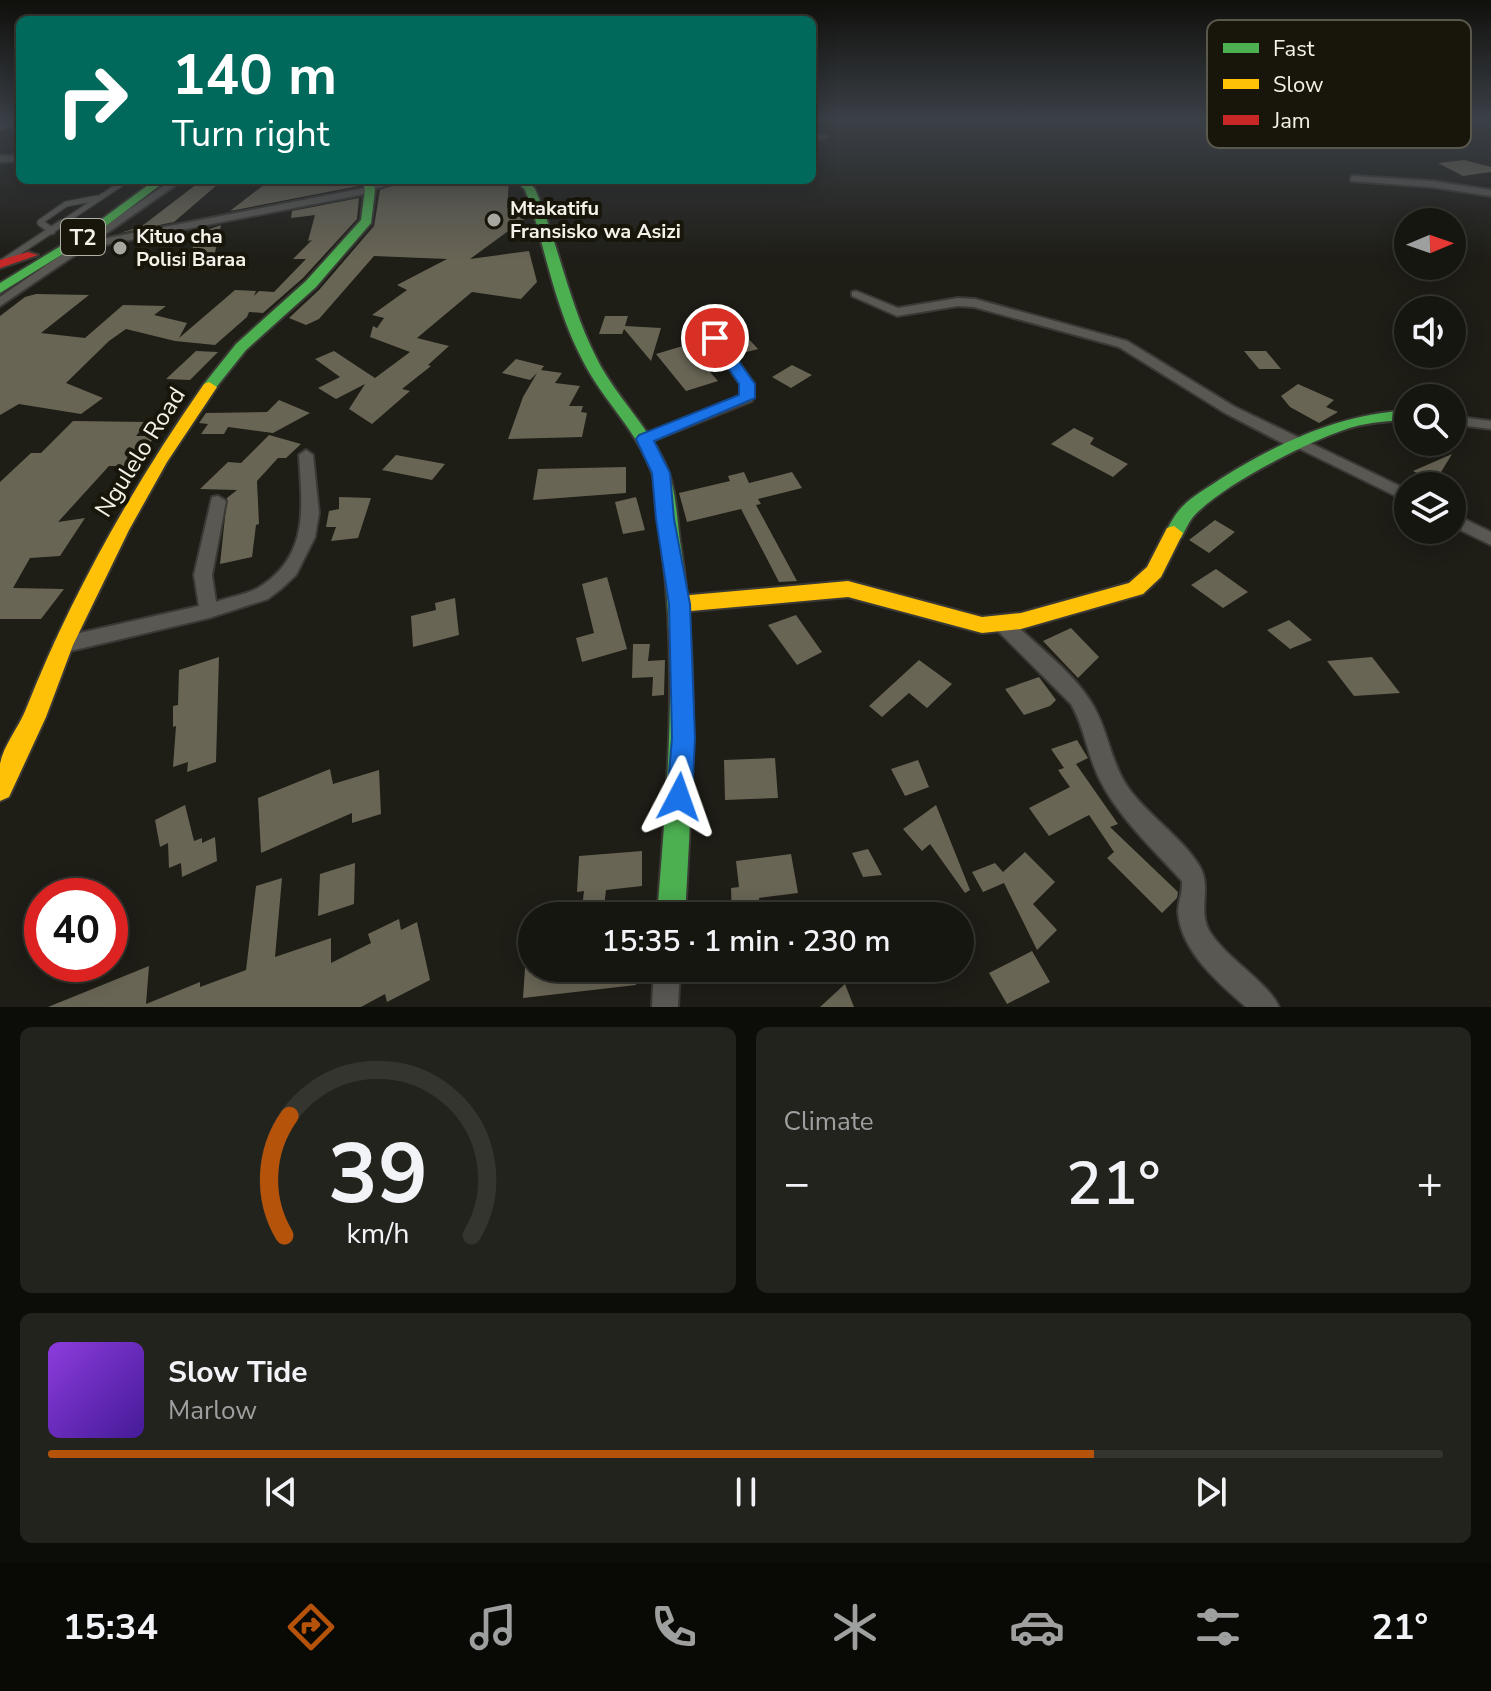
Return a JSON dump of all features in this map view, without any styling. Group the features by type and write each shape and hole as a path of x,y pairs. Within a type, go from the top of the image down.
{"main road":[{"name":"T2","path":"0,276 138,184"},
{"name":"T2","path":"0,289 63,250 156,184"},
{"path":"525,184 538,208 571,320 591,363 617,405 645,439 661,473 679,604 683,738 672,902"},
{"name":"Ngulelo Road","path":"0,789 34,717 62,645 159,461 213,381 241,347 350,244 367,221 369,185"},
{"path":"0,264 32,255"},
{"path":"679,604 848,589 982,625 1004,625 1136,589 1160,567 1188,511 1294,442 1359,417 1394,416"}],"street":[{"path":"1354,179 1432,184 1491,193"},
{"path":"0,302 172,184"},
{"path":"63,250 369,185"},
{"path":"856,294 897,312 958,302 984,304 1123,344 1230,410 1394,490"},
{"path":"645,439 747,398 747,384 715,338"},
{"path":"1466,422 1491,425"},
{"path":"62,645 209,611 262,594 290,570 301,551 311,513 306,455"},
{"path":"209,611 203,575 218,501"},
{"path":"1466,526 1491,539"},
{"path":"1004,625 1078,698 1088,715 1107,772 1121,796 1191,874 1197,885 1191,909 1196,931 1214,956 1266,1007"},
{"path":"665,1007 666,982"}],"lane":[{"path":"0,264 121,184"},
{"path":"52,231 42,227 40,222 66,204 101,198"}],"building":[{"path":"1446,167 1491,167 1491,172 1463,176"},
{"path":"197,184 217,185 174,222 120,233 142,226"},
{"path":"265,184 359,186 230,211"},
{"path":"397,184 509,184 507,208 527,207 530,215 470,259 529,251 537,282 521,299 472,292 417,338 449,346 428,365 431,366 402,389 410,391 372,424 349,409 365,384 336,399 318,388 340,377 315,359 334,351 375,378 410,352 370,337 373,326 377,328 384,318 372,315 407,290 397,285 447,259 374,256 319,319 306,325 289,318 319,290 374,226 380,190"},
{"path":"359,198 357,219 303,278 263,313 249,312 215,345 175,341 126,329 109,341 66,383 103,398 81,414 19,404 0,415 0,316 25,297 36,294 89,295 41,333 85,338 123,305 166,306 154,315 187,323 179,338 235,290 256,291 254,296 259,291 274,292 306,259 293,259 312,240 308,241 315,215 291,218 292,211"},
{"path":"221,225 212,266 180,269 202,232"},
{"path":"605,316 628,316 625,326 661,328 651,361 624,329 622,334 599,334"},
{"path":"745,335 758,349 739,354 726,340"},
{"path":"686,345 718,381 686,391 656,354"},
{"path":"196,351 218,352 190,380 166,379"},
{"path":"1244,351 1266,351 1281,369 1259,369"},
{"path":"516,359 544,366 541,370 562,373 555,383 580,386 569,406 583,406 581,412 587,413 582,437 508,439 523,397 537,373 530,380 502,373"},
{"path":"792,365 812,375 791,388 772,377"},
{"path":"1298,384 1334,400 1326,407 1338,412 1319,423 1290,407 1281,396"},
{"path":"279,400 310,413 273,433 228,427 224,434 201,434 208,424 199,423 206,413 267,412"},
{"path":"73,421 147,422 136,436 156,436 141,453 129,452 125,466 109,466 58,522 85,518 60,556 30,558 13,588 64,589 41,619 0,619 0,482 31,453 41,453"},
{"path":"1074,428 1094,438 1090,444 1128,464 1113,477 1051,444"},
{"path":"269,435 301,444 286,458 278,458 257,481 259,524 256,525 252,557 220,564 227,498 237,490 200,489 228,462 241,463"},
{"path":"396,455 445,464 432,480 382,470"},
{"path":"1447,456 1451,456 1441,472 1413,471"},
{"path":"626,467 626,493 533,500 538,469"},
{"path":"744,472 749,483 792,472 802,488 758,499 761,504 756,505 797,581 779,582 741,509 687,522 679,493 730,481 728,476"},
{"path":"339,497 371,498 358,538 331,541 336,527 326,527 329,511 339,509"},
{"path":"636,497 645,530 623,534 615,502"},
{"path":"1215,520 1235,532 1209,553 1189,540"},
{"path":"1216,569 1248,592 1223,608 1191,585"},
{"path":"607,577 627,649 582,662 576,638 594,633 582,584"},
{"path":"455,598 459,635 413,647 411,616 436,610 435,603"},
{"path":"796,615 822,652 797,665 768,625"},
{"path":"1289,620 1312,640 1290,649 1267,630"},
{"path":"1071,628 1099,657 1078,678 1043,641"},
{"path":"633,644 650,644 648,661 665,660 664,695 652,696 653,677 632,678"},
{"path":"219,657 216,762 187,772 188,762 173,767 176,726 173,727 173,706 178,705 179,670"},
{"path":"1372,657 1400,693 1354,696 1327,661"},
{"path":"919,660 952,684 927,708 909,693 882,717 869,706"},
{"path":"1039,677 1056,700 1050,706 1024,715 1005,689"},
{"path":"1077,740 1088,758 1076,764 1118,824 1110,827 1178,892 1177,898 1162,913 1107,858 1114,852 1089,815 1049,836 1029,808 1070,787 1058,770 1064,768 1051,749"},
{"path":"775,758 778,798 725,800 724,760"},
{"path":"918,760 929,787 905,796 891,769"},
{"path":"330,769 333,784 379,770 381,814 352,823 352,813 261,853 258,798"},
{"path":"185,805 194,841 202,838 202,843 215,837 217,861 182,877 181,863 169,868 168,843 160,847 155,820"},
{"path":"936,805 970,890 965,893 930,844 922,851 903,829"},
{"path":"868,849 882,875 863,877 852,853"},
{"path":"642,851 642,886 606,890 605,902 583,902 584,891 577,892 579,856"},
{"path":"1025,852 1055,882 1033,904 1057,930 1037,950 1004,883 983,892 972,872 995,863 1003,872"},
{"path":"791,854 798,893 759,898 759,902 732,902 731,888 739,887 736,861"},
{"path":"355,863 354,904 318,916 320,874"},
{"path":"282,878 275,957 331,938 331,963 371,943 368,934 399,919 401,930 417,922 430,980 387,1002 385,994 361,1007 48,1007 110,982 128,982 128,975 149,966 146,1004 200,982 200,987 246,970 256,886"},
{"path":"1032,951 1050,982 1007,1004 989,973"},
{"path":"524,982 636,982 636,985 523,998"},
{"path":"845,984 854,1007 820,1007"}],"traffic: fast":[{"path":"0,289 91,232 157,184"},
{"path":"209,387 241,347 311,284 367,221 368,184"},
{"path":"525,184 538,208 571,320 591,363 617,405 645,439 661,473 679,604 682,651 683,738 672,902"},
{"path":"1174,533 1186,513 1196,504 1296,443 1351,423 1394,416"}],"traffic: slow":[{"path":"0,789 34,717 62,645 120,530 159,461 209,387"},
{"path":"679,604 848,589 982,625 1021,621 1136,589 1154,572 1174,533"}],"traffic: jam":[{"path":"0,264 32,255"}],"place":[{"name":"Mtakatifu Fransisko wa Asizi","path":"494,220"},
{"name":"Kituo cha Polisi Baraa","path":"120,248"}],"route":[{"path":"679,797 683,738 679,604 661,473 645,439 747,398 747,384 715,338"}]}
